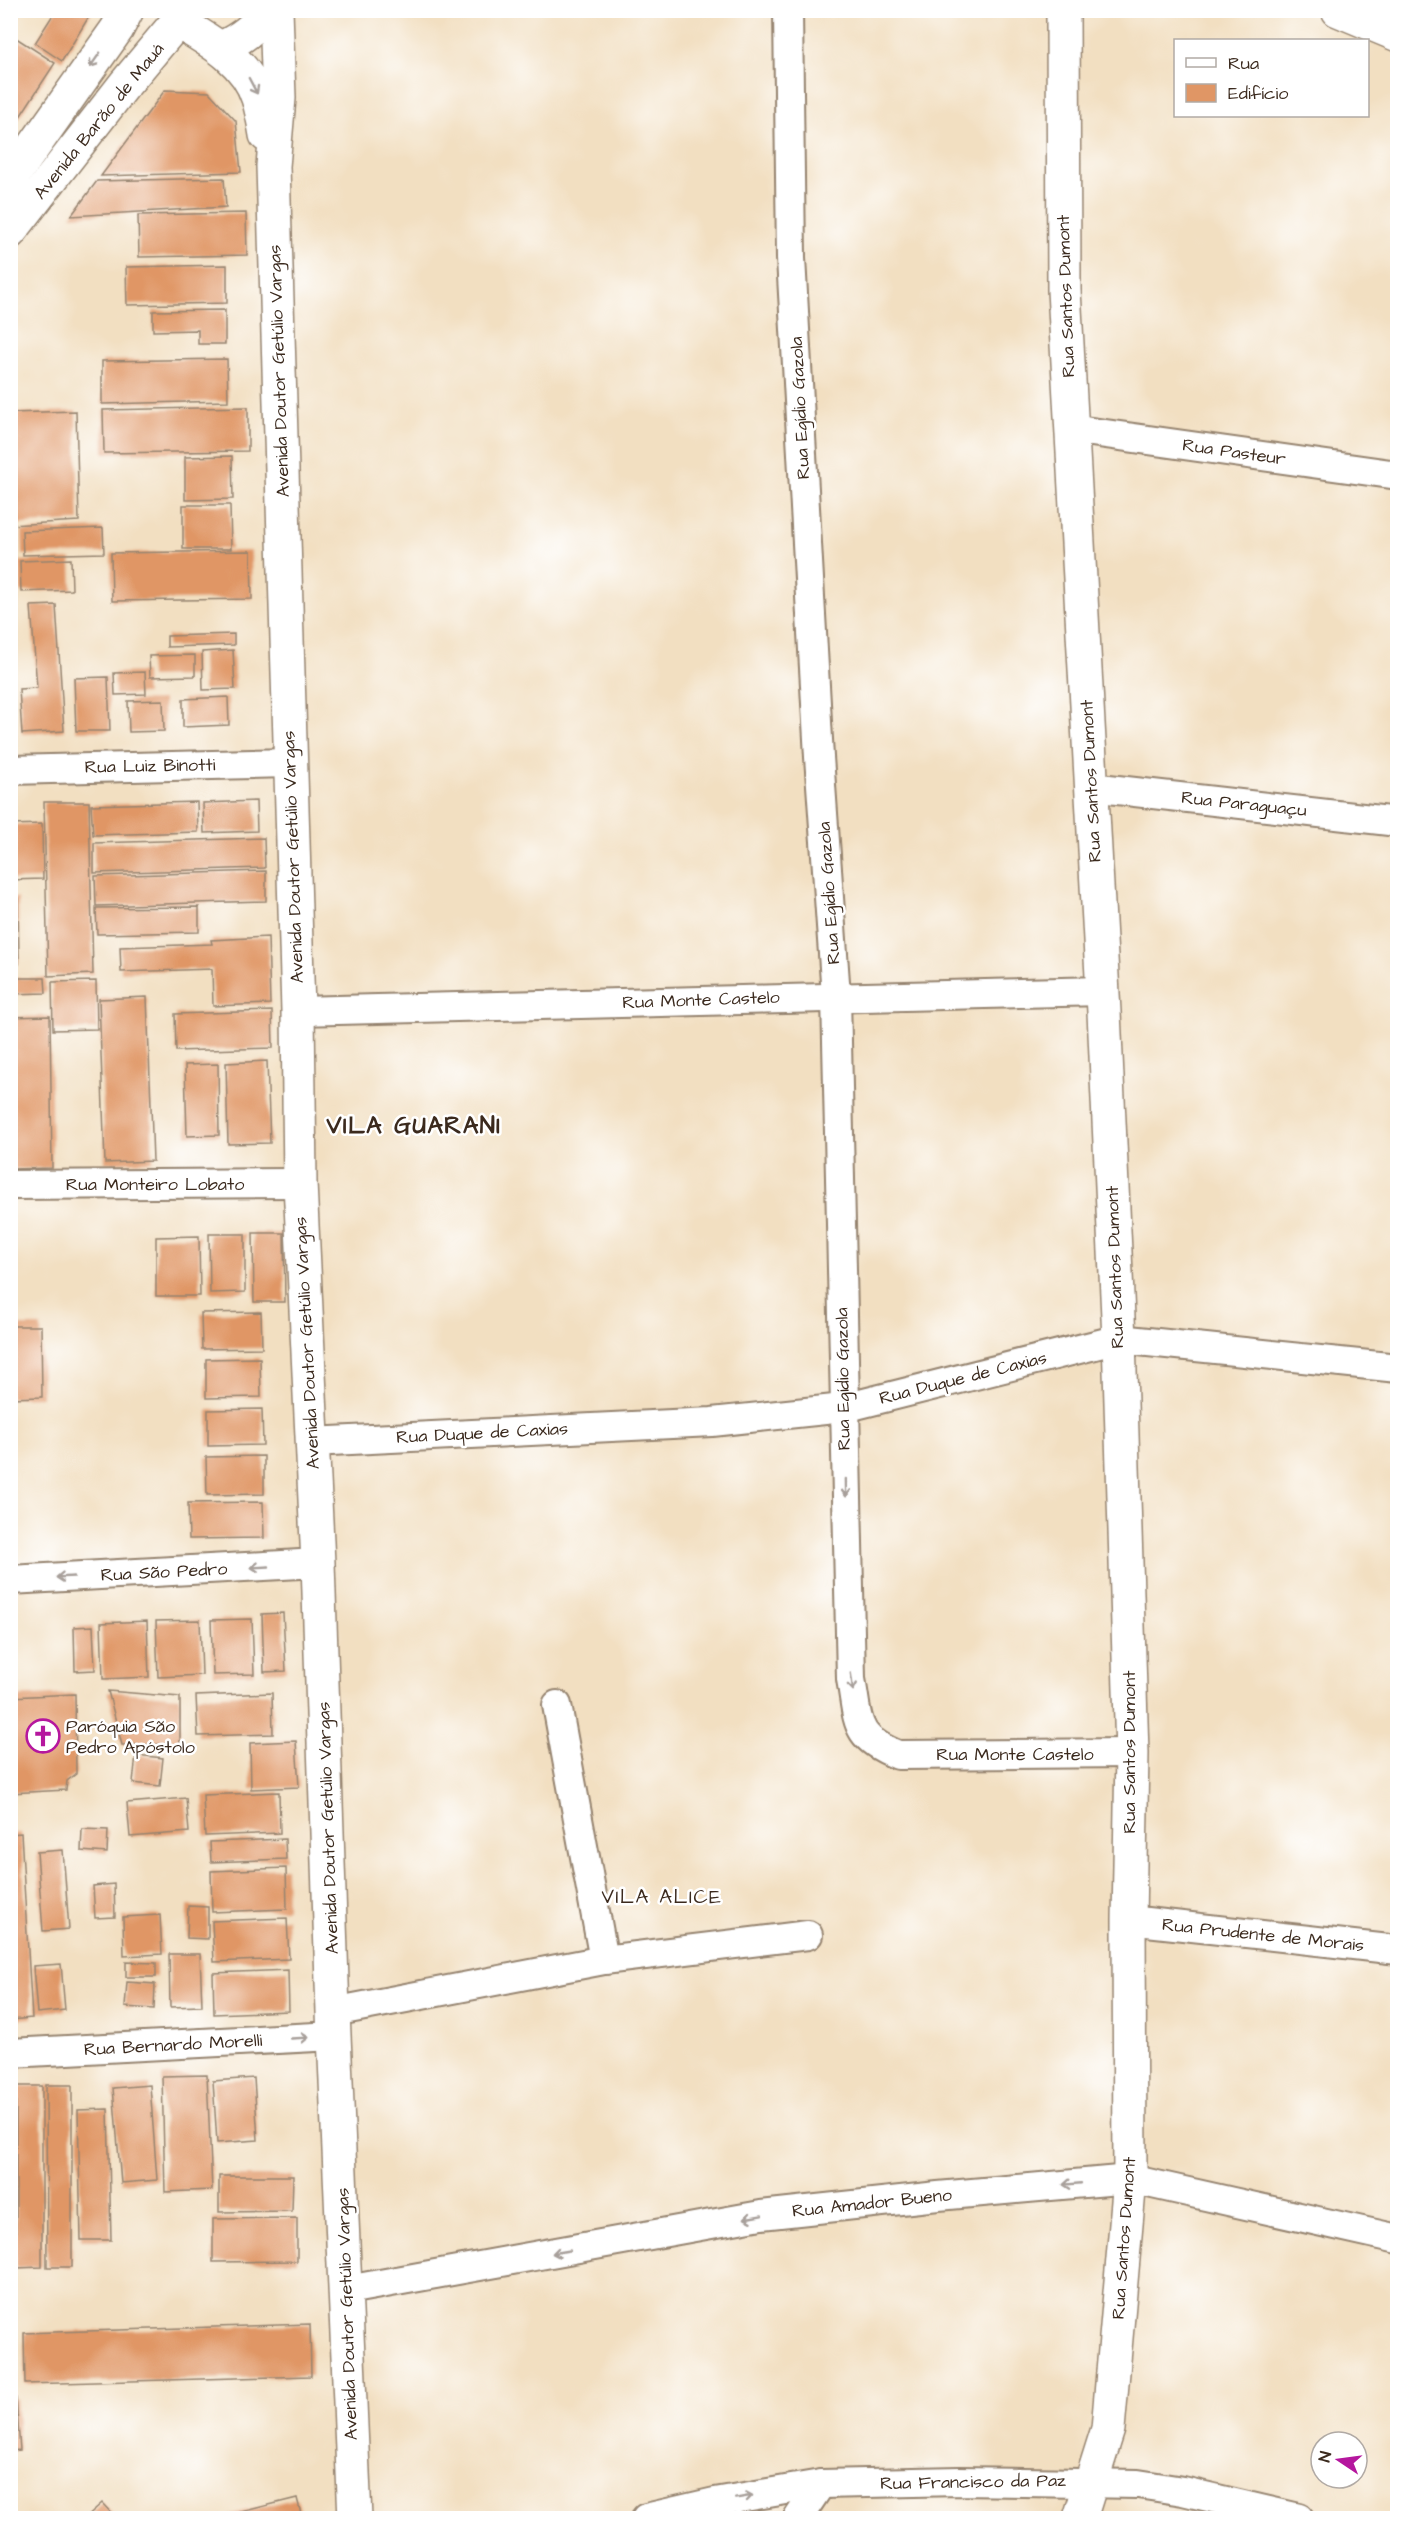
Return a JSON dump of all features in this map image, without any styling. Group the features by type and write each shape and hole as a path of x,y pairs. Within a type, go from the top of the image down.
{"street":[{"name":"Avenida Barão de Mauá","path":"10,180 117,29 127,10"},
{"path":"222,48 243,37 259,23 267,10"},
{"name":"Avenida Doutor Getúlio Vargas","path":"276,10 279,98 273,166 298,1011 300,1183 318,1563 334,2024 355,2518"},
{"name":"Rua Egídio Gazola","path":"788,10 791,258 819,756 836,996 851,1679 860,1728 876,1745 898,1755"},
{"name":"Rua Santos Dumont","path":"1063,10 1064,290 1103,991 1119,1339 1132,1753 1128,1920 1131,2179 1110,2418 1103,2450 1090,2481 1080,2518"},
{"path":"1338,10 1398,35"},
{"name":"Avenida Barão de Mauá","path":"10,232 179,14"},
{"name":"Avenida Doutor Getúlio Vargas","path":"179,14 222,48 246,74 258,97 273,166"},
{"name":"Rua Pasteur","path":"1070,429 1398,475"},
{"name":"Rua Luiz Binotti","path":"10,770 290,763"},
{"name":"Rua Paraguaçu","path":"1091,787 1398,822"},
{"name":"Rua Monte Castelo","path":"298,1011 1103,991"},
{"name":"Rua Monteiro Lobato","path":"10,1185 300,1183"},
{"name":"Rua Duque de Caxias","path":"311,1442 712,1422 844,1408 1119,1339 1398,1368"},
{"name":"Rua São Pedro","path":"10,1581 318,1563"},
{"path":"556,1705 604,1960"},
{"name":"Rua Monte Castelo","path":"898,1755 1132,1753"},
{"name":"Rua Prudente de Morais","path":"1128,1920 1398,1950"},
{"name":"Rua Bernardo Morelli","path":"10,2053 334,2024 604,1960 808,1935"},
{"name":"Rua Amador Bueno","path":"347,2290 761,2215 1131,2179 1398,2238"},
{"name":"Rua Francisco da Paz","path":"645,2518 715,2502 821,2484 1090,2481 1138,2484 1183,2491 1299,2518"},
{"path":"798,2518 821,2484"}],"building":[{"path":"56,10 93,10 62,61 35,43"},
{"path":"10,34 55,63 10,132"},
{"path":"165,90 209,92 236,121 241,172 101,176"},
{"path":"224,178 226,207 71,216 97,181"},
{"path":"246,213 247,255 139,257 138,215"},
{"path":"227,265 227,303 127,305 126,267"},
{"path":"225,310 225,344 198,344 198,330 153,331 153,311"},
{"path":"227,359 228,401 102,404 102,361"},
{"path":"248,407 248,451 104,453 103,410"},
{"path":"76,411 79,521 10,525 10,413"},
{"path":"232,456 233,499 185,500 185,457"},
{"path":"183,505 230,505 231,549 183,549"},
{"path":"103,528 104,553 23,555 22,531"},
{"path":"251,551 252,599 112,601 111,553"},
{"path":"71,559 72,590 21,592 20,561"},
{"path":"10,564 14,564 15,605 10,605"},
{"path":"56,605 64,731 22,734 19,689 37,688 31,606"},
{"path":"234,634 234,645 167,647 167,636"},
{"path":"233,650 235,689 203,690 202,652"},
{"path":"195,655 195,676 150,677 149,656"},
{"path":"145,672 146,694 115,695 114,673"},
{"path":"108,677 110,731 76,731 74,678"},
{"path":"228,697 229,725 183,727 183,699"},
{"path":"163,700 164,731 129,732 128,701"},
{"path":"256,801 257,831 204,833 203,803"},
{"path":"44,802 89,802 93,974 48,976"},
{"path":"197,802 198,832 93,835 91,805"},
{"path":"42,824 43,879 10,880 10,825"},
{"path":"264,838 265,868 94,873 94,843"},
{"path":"266,871 266,901 96,906 95,876"},
{"path":"10,898 18,898 19,964 10,964"},
{"path":"199,907 199,932 97,934 96,908"},
{"path":"268,937 270,1004 213,1006 212,969 121,972 120,947 212,944 211,940"},
{"path":"10,978 45,978 46,993 10,994"},
{"path":"96,981 97,1029 53,1030 52,982"},
{"path":"147,997 153,1161 105,1163 99,999"},
{"path":"272,1011 273,1048 176,1051 175,1014"},
{"path":"50,1016 52,1168 10,1169 10,1017"},
{"path":"267,1061 270,1143 228,1144 226,1063"},
{"path":"218,1064 219,1135 187,1136 185,1065"},
{"path":"253,1233 284,1233 285,1302 254,1302"},
{"path":"209,1234 245,1234 245,1292 210,1293"},
{"path":"199,1236 200,1296 156,1296 156,1237"},
{"path":"261,1312 262,1348 202,1349 201,1313"},
{"path":"10,1326 41,1326 42,1397 10,1398"},
{"path":"260,1358 261,1397 206,1398 206,1359"},
{"path":"262,1409 263,1445 208,1446 208,1410"},
{"path":"264,1456 264,1494 207,1495 206,1457"},
{"path":"263,1502 264,1538 189,1539 188,1503"},
{"path":"283,1613 286,1671 264,1672 262,1614"},
{"path":"252,1619 254,1674 213,1675 211,1620"},
{"path":"200,1620 202,1675 158,1677 156,1621"},
{"path":"147,1621 149,1677 103,1679 101,1623"},
{"path":"93,1626 95,1670 75,1671 74,1627"},
{"path":"108,1691 180,1697 180,1744 122,1745"},
{"path":"272,1693 273,1734 198,1736 196,1696"},
{"name":"Paróquia São Pedro Apóstolo","path":"75,1694 76,1774 67,1781 66,1790 10,1793 10,1697"},
{"path":"296,1741 299,1787 251,1789 250,1743"},
{"path":"136,1755 163,1758 160,1786 133,1783"},
{"path":"279,1792 280,1833 205,1836 203,1795"},
{"path":"186,1798 189,1832 130,1837 127,1803"},
{"path":"82,1829 108,1830 107,1853 81,1851"},
{"path":"21,1833 32,2018 10,2020 10,1834"},
{"path":"285,1839 286,1859 211,1862 210,1842"},
{"path":"63,1850 69,1929 43,1931 37,1852"},
{"path":"286,1868 287,1909 212,1912 211,1871"},
{"path":"114,1884 115,1917 95,1918 93,1886"},
{"path":"188,1906 208,1907 208,1939 187,1938"},
{"path":"160,1915 162,1954 124,1956 123,1917"},
{"path":"287,1918 289,1959 214,1962 212,1921"},
{"path":"169,1954 200,1954 202,2006 170,2007"},
{"path":"126,1962 156,1963 156,1977 126,1977"},
{"path":"61,1964 65,2010 37,2013 33,1966"},
{"path":"288,1970 289,2011 214,2014 213,1973"},
{"path":"127,1982 155,1984 154,2009 125,2007"},
{"path":"207,2075 212,2190 165,2192 162,2076"},
{"path":"254,2078 258,2140 217,2143 213,2081"},
{"path":"46,2085 72,2085 72,2267 47,2267"},
{"path":"150,2085 157,2180 121,2183 113,2088"},
{"path":"16,2086 42,2086 42,2267 16,2268"},
{"path":"108,2109 111,2240 81,2240 78,2110"},
{"path":"219,2176 293,2176 292,2211 219,2212"},
{"path":"297,2218 297,2261 213,2262 213,2219"},
{"path":"310,2324 311,2376 25,2384 24,2333"},
{"path":"16,2398 20,2450 10,2451 10,2399"},
{"path":"297,2498 302,2518 229,2518 229,2515"},
{"path":"102,2503 116,2518 85,2518"}],"place":[{"name":"Paróquia São Pedro Apóstolo","path":"43,1736"}],"district":[{"name":"VILA GUARANI","path":"414,1126"},
{"name":"VILA ALICE","path":"662,1897"}]}
